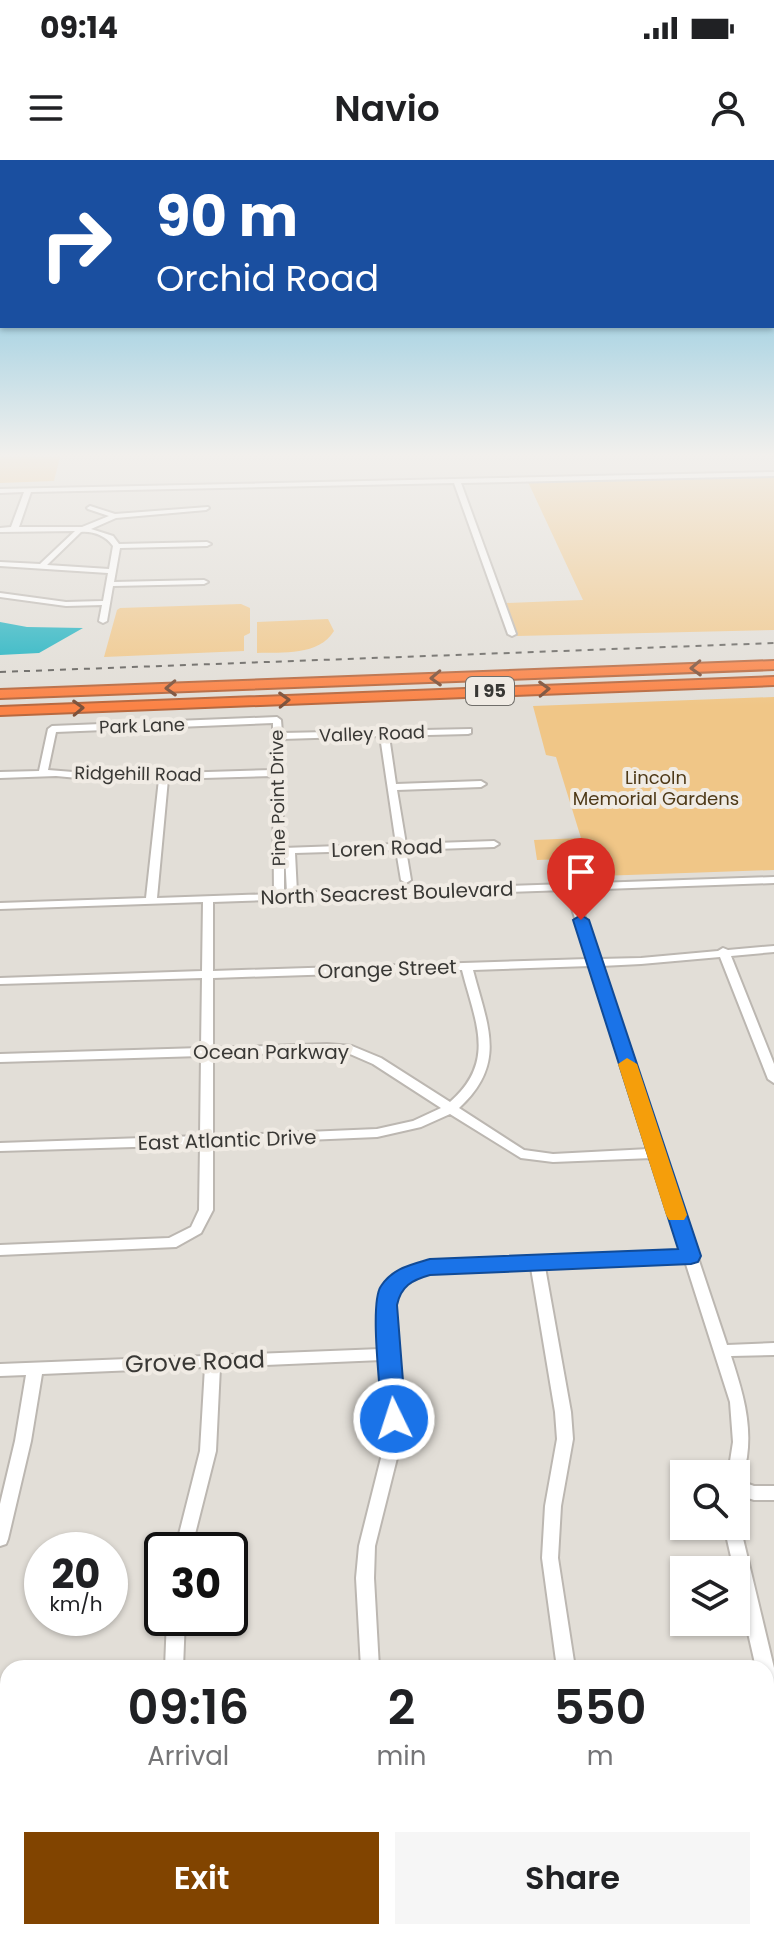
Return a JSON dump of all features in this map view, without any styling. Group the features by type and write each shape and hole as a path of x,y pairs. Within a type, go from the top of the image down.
{"highway":[{"name":"I 95","path":"0,694 774,665"},
{"name":"I 95","path":"0,711 774,681"}],"street":[{"path":"43,565 67,540"},
{"path":"103,621 117,546 113,540"},
{"path":"478,540 512,634"},
{"path":"117,546 207,544"},
{"path":"0,564 112,571"},
{"path":"109,584 204,582"},
{"path":"0,595 66,604 106,603"},
{"name":"Pine Point Drive","path":"277,720 276,773 285,876 292,897"},
{"name":"Park Lane","path":"43,773 52,729 277,720"},
{"name":"Valley Road","path":"277,736 468,731"},
{"path":"384,734 406,880"},
{"name":"Ridgehill Road","path":"0,775 43,773 111,778 276,773"},
{"path":"151,901 164,776"},
{"path":"393,787 481,784"},
{"name":"Loren Road","path":"284,851 494,844"},
{"name":"Pine Point Drive","path":"279,897 285,876"},
{"name":"North Seacrest Boulevard","path":"0,906 774,880"},
{"path":"570,887 722,1351 741,1421 737,1460"},
{"path":"0,1250 161,1244 181,1239 196,1230 206,1210 208,899"},
{"name":"Orange Street","path":"0,981 595,963 774,949"},
{"path":"723,951 774,1079"},
{"path":"449,1108 474,1085 485,1056 467,967"},
{"name":"Ocean Parkway","path":"0,1058 352,1050 377,1061 510,1150 533,1157 656,1153"},
{"name":"East Atlantic Drive","path":"0,1147 378,1134 415,1125 449,1108"},
{"path":"370,1660 365,1578 367,1546 394,1438 386,1305 393,1285 405,1274 421,1268 691,1256"},
{"path":"537,1263 565,1439 553,1506 550,1558 565,1660"},
{"path":"722,1351 774,1349"},
{"name":"Grove Road","path":"0,1370 390,1354"},
{"path":"188,1532 208,1451 213,1361"},
{"path":"0,1539 19,1464 35,1368"},
{"path":"750,1492 774,1493"},
{"path":"735,1540 762,1660"},
{"path":"174,1660 175,1636"}],"green space":[{"path":"555,540 774,540 774,630 517,636 506,603 583,600"},
{"path":"241,604 250,608 250,633 244,636 244,651 104,657 120,608"},
{"path":"328,619 334,631 319,645 299,651 257,653 257,622"},
{"name":"Lincoln Memorial Gardens","path":"774,697 774,870 571,877 565,859 537,860 534,840 581,838 556,757 546,755 533,706"}],"water":[{"path":"0,622 27,627 83,628 39,653 0,655"}],"railway":[{"path":"0,672 774,643"}],"slow traffic":[{"path":"627,1064 677,1215"}],"route":[{"path":"394,1419 386,1305 389,1291 405,1274 430,1267 691,1256 581,920"}]}
